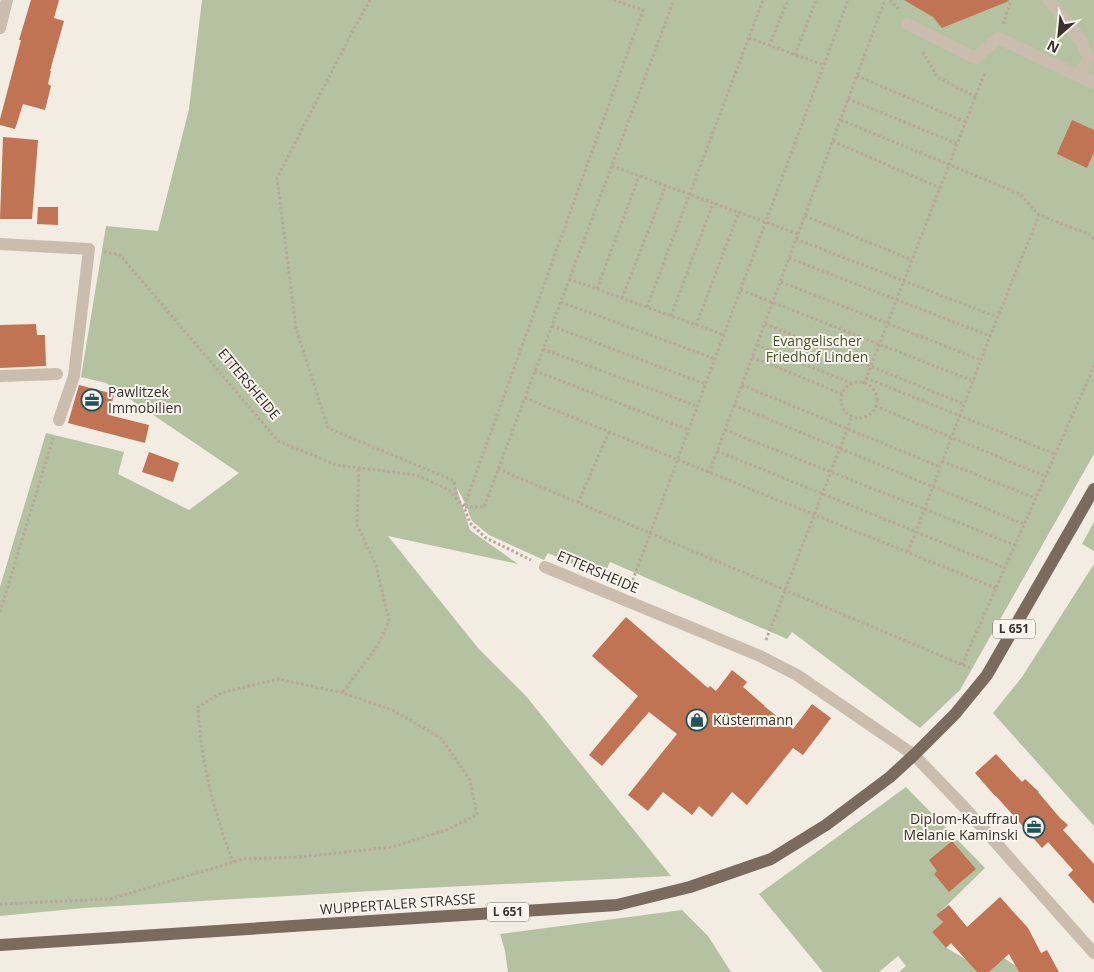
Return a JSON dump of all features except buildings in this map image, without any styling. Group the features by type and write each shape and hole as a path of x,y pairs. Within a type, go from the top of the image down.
{"main road":[{"name":"WUPPERTALER STRASSE","path":"0,945 617,905 690,886 771,859 826,825 890,777 956,714 987,675 1094,489"}],"street":[{"path":"0,28 7,0"},
{"path":"1049,0 1081,41 1088,57 1081,76"},
{"path":"908,24 975,58 998,38 1094,83"},
{"path":"0,244 89,249 74,376 59,420"},
{"path":"0,376 57,374"},
{"name":"ETTERSHEIDE","path":"545,567 760,656 797,675 914,755 964,807 1094,953"}],"path":[{"path":"370,0 276,178 296,328 328,428 454,481 457,499"},
{"path":"614,0 643,10 464,507 484,507 674,0"},
{"path":"647,307 763,0"},
{"path":"769,46 788,0"},
{"path":"795,55 816,0"},
{"path":"625,600 848,0"},
{"path":"709,473 884,0"},
{"path":"998,38 1011,0"},
{"path":"749,38 824,65"},
{"path":"864,384 985,72"},
{"path":"857,76 966,122"},
{"path":"848,99 958,144"},
{"path":"841,120 1020,194 1039,216 1091,235 1094,240"},
{"path":"833,141 940,188"},
{"path":"612,166 798,234"},
{"path":"597,290 639,176"},
{"path":"622,298 666,185"},
{"path":"671,316 713,203"},
{"path":"696,325 739,212"},
{"path":"805,216 912,260"},
{"path":"908,552 997,317 1039,216"},
{"path":"796,239 997,317"},
{"name":"ETTERSHEIDE","path":"89,249 120,255 278,441 336,465 417,475 449,490 464,507 470,523 486,538 545,567"},
{"path":"790,258 990,336"},
{"path":"569,279 724,335"},
{"path":"781,282 981,360"},
{"path":"740,290 973,381"},
{"path":"561,302 715,359"},
{"path":"765,324 964,404"},
{"path":"552,326 705,384"},
{"path":"757,345 852,384"},
{"path":"543,349 697,406"},
{"path":"752,357 842,394"},
{"path":"962,665 1094,366"},
{"path":"535,371 688,430"},
{"path":"866,378 1055,454"},
{"path":"859,382 864,384 872,388 876,395 874,409 864,417 852,417 842,408 842,394 852,384 859,382"},
{"path":"742,385 940,467"},
{"path":"525,398 996,588"},
{"path":"734,405 1024,524"},
{"path":"875,406 1045,476"},
{"path":"760,656 852,417"},
{"path":"0,612 59,420"},
{"path":"725,430 1015,545"},
{"path":"578,503 609,432"},
{"path":"718,451 1005,568"},
{"path":"942,461 1035,498"},
{"path":"342,692 378,645 389,621 376,565 357,525 359,468"},
{"path":"498,469 987,675"},
{"path":"0,904 110,899 244,859 300,857 393,847 446,830 477,815 470,780 440,738 392,710 342,692 278,679 221,693 198,707 200,732 210,789 233,862"}],"green space":[{"name":"Evangelischer Friedhof Linden","path":"202,0 1094,0 1094,454 960,690 920,728 792,632 787,639 610,562 603,577 548,553 544,560 489,535 472,521 456,486 470,530 518,564 388,536 478,648 526,696 671,876 84,908 0,916 0,587 46,433 124,452 118,474 189,510 239,473 106,383 81,377 106,226 158,231 189,109"},
{"path":"1094,522 1094,551 1082,544"},
{"path":"1094,564 1094,826 993,713 1022,677"},
{"path":"906,787 985,868 937,915 943,922 932,932 945,947 967,960 977,972 899,972 906,966 898,956 879,972 823,972 759,894"},
{"path":"682,910 708,936 731,972 508,972 500,934"},
{"path":"1004,958 1016,966 1019,972 989,972"}],"place":[{"name":"Pawlitzek Immobilien","path":"92,400"},
{"name":"Küstermann","path":"697,720"},
{"name":"Diplom-Kauffrau Melanie Kaminski","path":"1034,827"}]}
